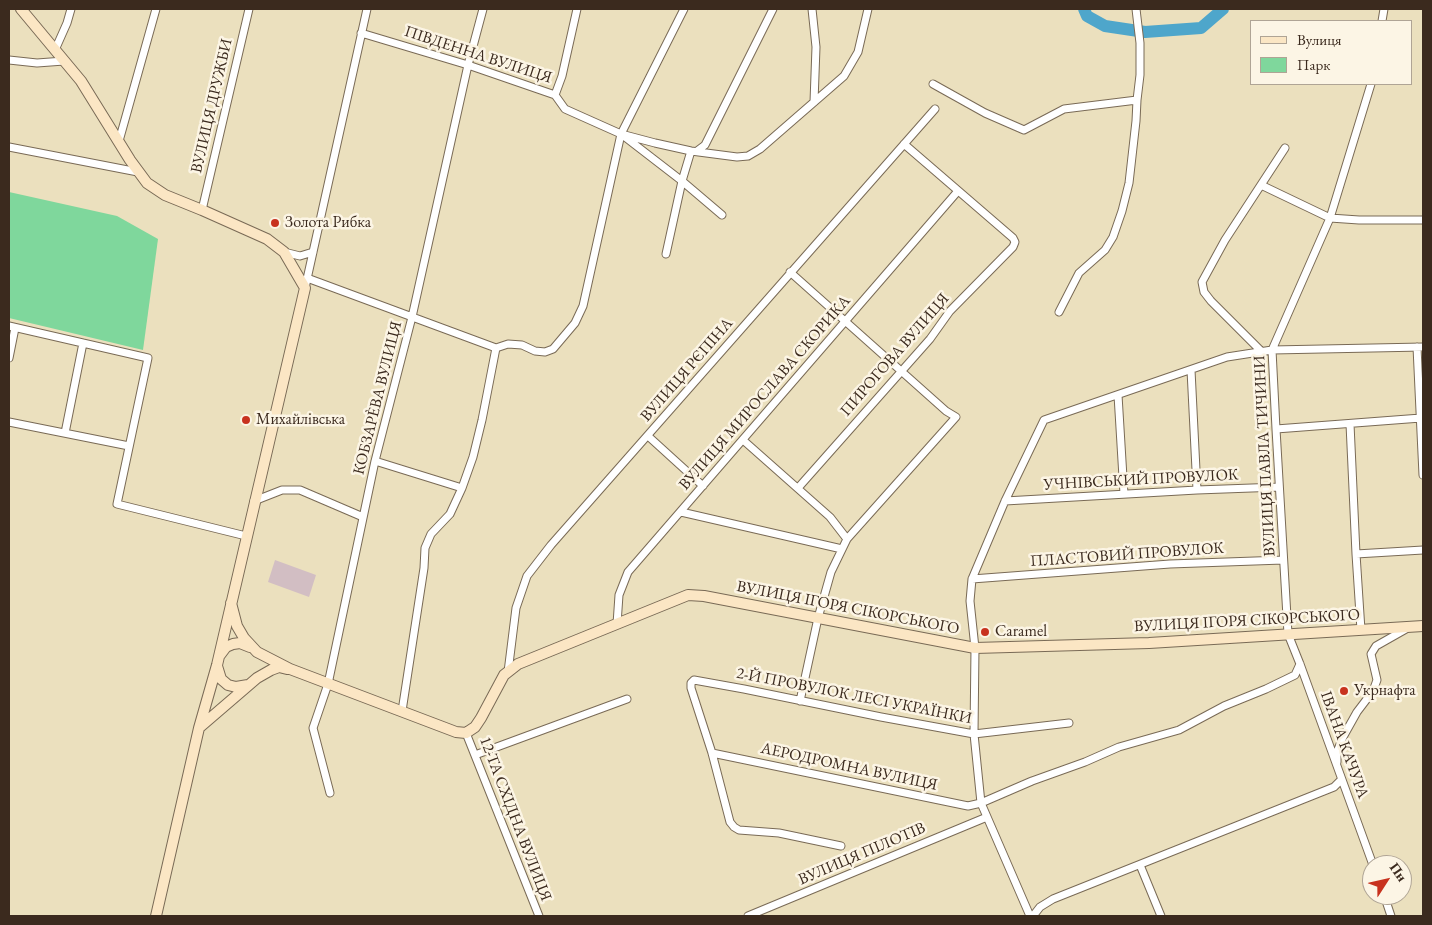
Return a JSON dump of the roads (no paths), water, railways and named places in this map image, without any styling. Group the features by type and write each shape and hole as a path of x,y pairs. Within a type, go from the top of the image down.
{"main road":[{"path":"21,9 86,89 138,172 147,183 164,195 267,238 284,252 306,283 217,662 199,728 156,916"},
{"name":"ВУЛИЦЯ ІГОРЯ СІКОРСЬКОГО","path":"466,733 475,727 481,718 504,675 518,664 688,595 704,596 975,648 1149,642 1423,626"},
{"path":"199,728 254,681 261,666 260,659 237,626 231,603"},
{"path":"290,669 279,668 271,670 244,687 236,687 228,685 221,679 217,670 217,662 220,653 226,647 240,643 290,669 456,732 466,733"}],"street":[{"path":"55,50 68,23 71,9"},
{"path":"119,141 156,9"},
{"name":"ВУЛИЦЯ ДРУЖБИ","path":"202,210 249,9"},
{"path":"367,9 306,283 412,317 496,348 508,344 522,345 535,351 545,352 553,349 575,323 582,306 621,134 684,9"},
{"name":"КОБЗАРÈВА ВУЛИЦЯ","path":"330,793 313,728 328,684 362,517 412,317 468,65 483,9"},
{"path":"554,95 562,76 577,9"},
{"path":"666,254 682,181 694,151 705,145 772,9"},
{"path":"812,9 816,46 814,102"},
{"name":"ПІВДЕННА ВУЛИЦЯ","path":"361,33 468,65 554,95 565,109 621,134 655,144 737,157 748,156 760,149 844,76 858,52 868,9"},
{"path":"1059,312 1078,273 1105,250 1113,237 1122,210 1128,183 1140,75 1140,43 1136,11"},
{"path":"9,60 37,63 64,61"},
{"path":"933,84 985,113 1024,130 1064,108 1137,100"},
{"name":"ВУЛИЦЯ ПАВЛА ТИЧИНИ","path":"1288,634 1272,350 1330,218 1371,85"},
{"name":"ВУЛИЦЯ РЄПІНА","path":"508,672 516,608 528,576 550,545 935,109"},
{"path":"621,134 722,214"},
{"path":"904,144 958,191"},
{"path":"9,147 138,172"},
{"path":"1261,352 1211,301 1204,292 1202,282 1225,240 1285,148"},
{"path":"1261,185 1330,218 1423,220"},
{"name":"ПИРОГОВА ВУЛИЦЯ","path":"798,488 930,339 950,311 1013,247 1015,242 1013,238 958,191"},
{"name":"ВУЛИЦЯ МИРОСЛАВА СКОРИКА","path":"617,624 619,595 628,572 958,191"},
{"path":"284,252 300,256 313,252"},
{"path":"790,272 946,411 956,417 848,539 842,549 831,572 818,618 800,700"},
{"path":"9,358 12,327 148,358 116,504 246,536"},
{"path":"65,433 82,343"},
{"path":"1341,780 1334,787 1053,899 1040,907 1032,916 981,803 974,734 975,648 970,601 972,579 1005,501 1047,419 1228,357 1272,350 1420,347 1423,475"},
{"path":"402,712 424,568 425,548 431,534 450,514 462,488 473,457 482,420 496,348"},
{"path":"1191,370 1198,490"},
{"path":"1118,395 1124,494"},
{"path":"1276,429 1421,418"},
{"path":"9,422 129,446"},
{"path":"1350,424 1361,630"},
{"path":"648,436 703,486"},
{"path":"743,440 830,517 848,539"},
{"path":"375,461 462,488"},
{"name":"УЧНІВСЬКИЙ ПРОВУЛОК","path":"1005,501 1279,487"},
{"path":"254,501 282,490 300,490 362,517"},
{"path":"681,512 842,549"},
{"path":"1356,554 1423,550"},
{"name":"ПЛАСТОВИЙ ПРОВУЛОК","path":"972,579 1170,564 1284,560"},
{"path":"1337,768 1337,752 1343,737 1357,712 1374,691 1377,680 1371,654 1376,646 1409,627"},
{"name":"ІВАНА КАЧУРА","path":"1288,634 1368,855"},
{"path":"981,803 1032,781 1085,762 1120,746 1178,730 1224,706 1295,676 1300,664"},
{"name":"2-Й ПРОВУЛОК ЛЕСІ УКРАЇНКИ","path":"712,753 691,688 691,683 694,680 974,734 1069,723"},
{"path":"475,755 627,699"},
{"name":"12-ТА СХІДНА ВУЛИЦЯ","path":"466,733 538,916"},
{"path":"712,753 730,822 734,827 739,830 779,833 841,846"},
{"name":"АЕРОДРОМНА ВУЛИЦЯ","path":"712,753 968,806 981,803"},
{"name":"ВУЛИЦЯ ПІЛОТІВ","path":"748,916 987,817"},
{"path":"1140,865 1161,916"}],"waterway":[{"path":"1084,9 1087,16 1105,26 1145,32 1201,28 1223,9"}],"place":[{"name":"Золота Рибка","path":"275,223"},
{"name":"Михайлівська","path":"246,420"},
{"name":"Caramel","path":"985,632"},
{"name":"Укрнафта","path":"1344,691"}]}
